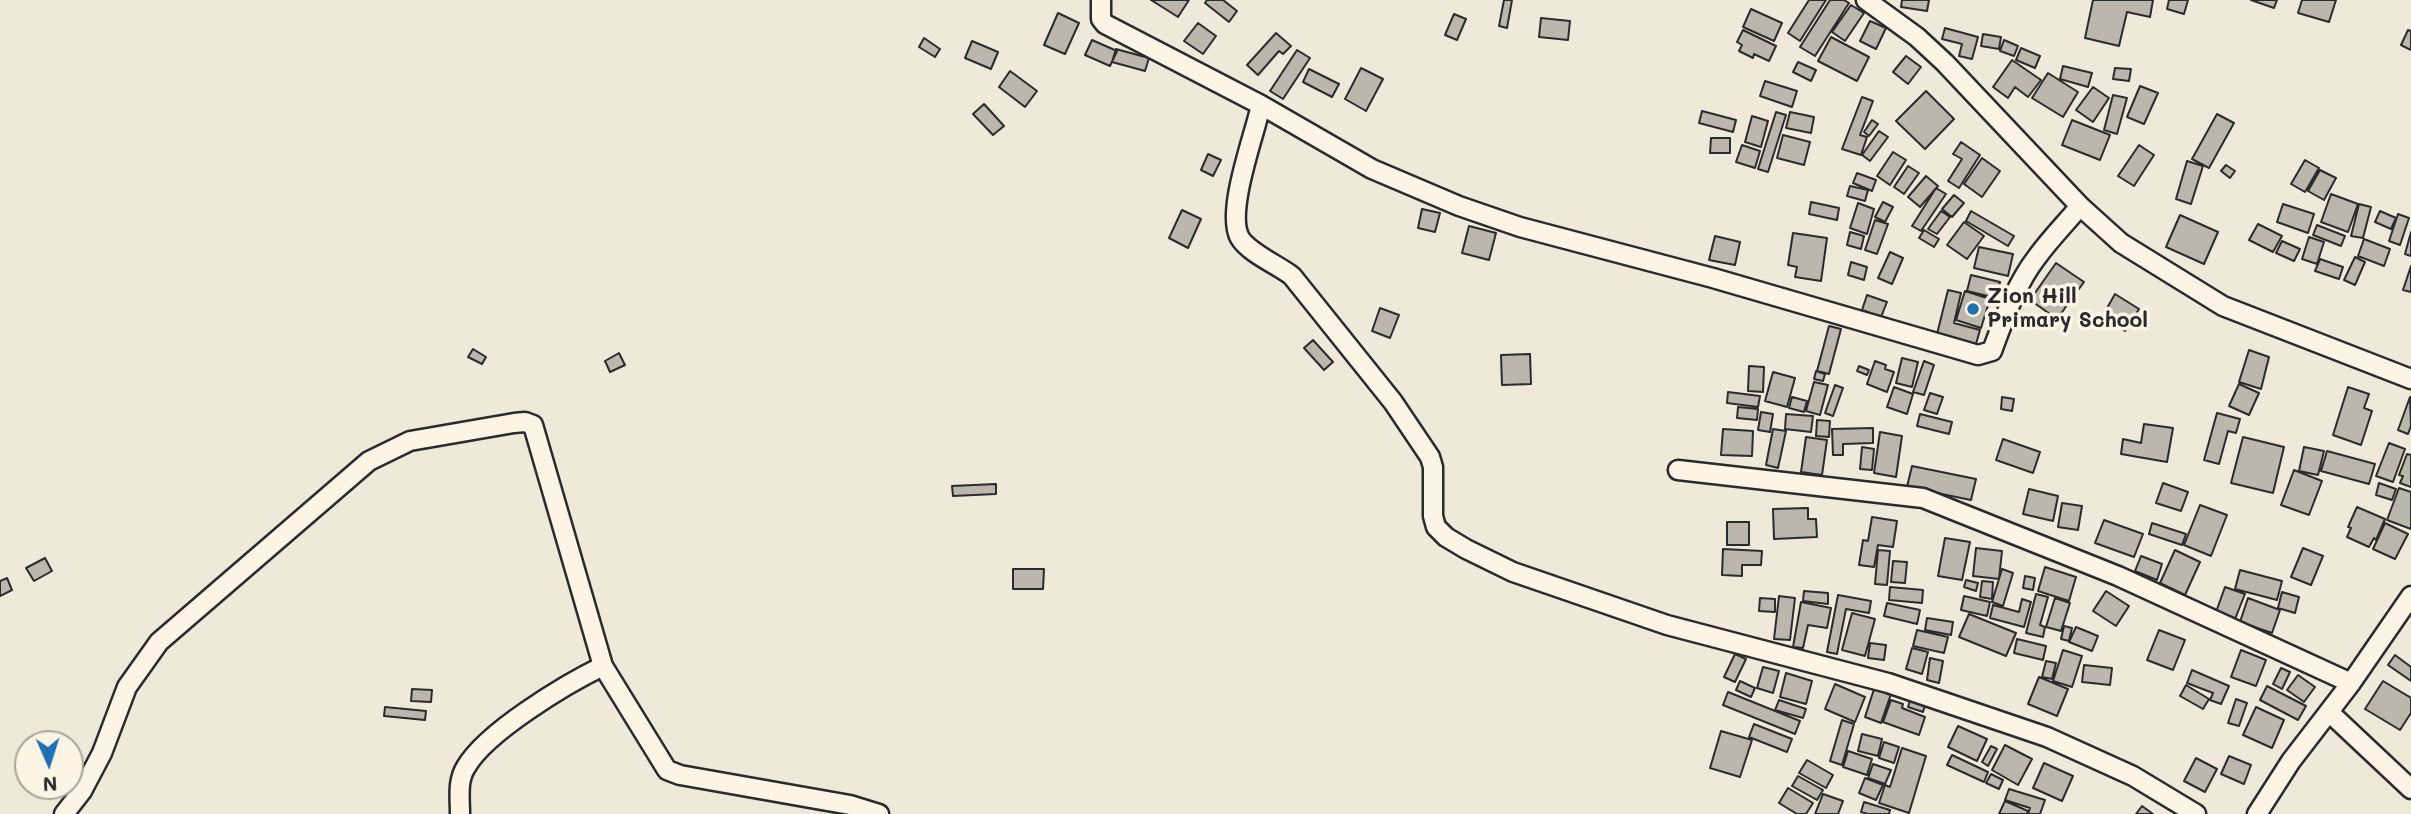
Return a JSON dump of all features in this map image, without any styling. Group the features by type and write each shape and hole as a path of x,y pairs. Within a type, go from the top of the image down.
{"street":[{"path":"1101,0 1101,19 1105,24 1261,105 1372,170 1459,206 1520,227 1713,278 1978,355 1992,351 2025,275 2080,206"},
{"path":"1866,0 1917,37 1945,63 2080,206 2121,243 2222,306 2411,379"},
{"path":"1261,105 1238,191 1236,213 1240,237 1255,252 1292,276 1393,402 1432,461 1433,516 1436,527 1446,537 1513,572 1667,625 1888,683 2047,737 2133,776 2196,814"},
{"path":"64,814 82,791 102,753 127,687 159,642 369,461 410,441 525,422 533,425 603,666 667,769 680,775 850,805 879,814"},
{"path":"1678,470 1923,498 2118,576 2351,683"},
{"path":"2257,814 2291,761 2351,683 2411,596"},
{"path":"460,814 459,785 465,768 482,745 566,685 603,666"},
{"path":"2329,712 2411,789"}],"building":[{"path":"1151,0 1189,0 1178,17"},
{"path":"1207,0 1223,0 1237,11 1229,22 1205,3"},
{"path":"1504,0 1512,0 1507,28 1499,26"},
{"path":"1809,0 1826,0 1800,41 1788,33"},
{"path":"1830,0 1844,0 1849,3 1815,56 1800,47"},
{"path":"1902,0 1929,0 1927,11 1901,7"},
{"path":"2093,0 2153,0 2150,17 2127,12 2119,46 2085,38"},
{"path":"2169,0 2188,0 2184,14 2167,9"},
{"path":"2251,0 2277,0 2274,8"},
{"path":"2302,0 2336,0 2329,22 2298,13"},
{"path":"1851,5 1864,13 1845,41 1832,32"},
{"path":"1751,9 1782,23 1774,41 1743,27"},
{"path":"1058,13 1079,23 1065,54 1044,45"},
{"path":"1454,14 1466,19 1457,40 1445,35"},
{"path":"1541,18 1570,21 1568,40 1539,37"},
{"path":"1870,21 1886,28 1876,49 1860,41"},
{"path":"1198,23 1216,36 1203,54 1184,41"},
{"path":"1945,28 1978,37 1972,59 1959,56 1962,44 1942,39"},
{"path":"1743,30 1776,46 1769,61 1754,54 1753,58 1739,51 1742,45 1737,42"},
{"path":"2408,30 2411,31 2411,50 2401,45"},
{"path":"1276,33 1291,46 1283,54 1279,51 1258,75 1247,65"},
{"path":"1983,34 2001,37 1999,49 1981,46"},
{"path":"1831,37 1869,57 1857,81 1818,61"},
{"path":"924,38 940,49 935,57 919,47"},
{"path":"1092,40 1117,51 1110,66 1085,55"},
{"path":"2004,40 2018,46 2014,56 2000,51"},
{"path":"972,41 998,52 991,69 965,58"},
{"path":"2021,48 2040,56 2035,68 2016,60"},
{"path":"1116,49 1149,58 1145,71 1112,62"},
{"path":"1297,50 1310,58 1283,99 1270,91"},
{"path":"1906,56 1921,67 1908,84 1893,72"},
{"path":"2012,60 2041,80 2028,97 2015,87 2008,98 1993,87"},
{"path":"1798,62 1816,70 1811,81 1793,72"},
{"path":"2063,66 2092,73 2088,87 2060,79"},
{"path":"1361,68 1383,79 1366,111 1345,99"},
{"path":"2115,68 2131,69 2129,81 2113,79"},
{"path":"1309,69 1339,84 1332,97 1303,82"},
{"path":"1010,71 1037,91 1025,107 999,87"},
{"path":"2048,73 2078,92 2063,117 2032,98"},
{"path":"1765,81 1797,91 1792,107 1760,96"},
{"path":"2140,86 2158,93 2144,124 2127,117"},
{"path":"2093,87 2109,98 2093,122 2076,110"},
{"path":"1926,91 1954,119 1925,149 1896,121"},
{"path":"2113,95 2127,98 2117,134 2104,130"},
{"path":"1862,97 1873,101 1860,135 1867,137 1861,155 1842,149"},
{"path":"984,104 1004,126 993,135 973,114"},
{"path":"1702,111 1736,120 1733,132 1699,123"},
{"path":"1776,112 1786,115 1768,172 1758,169"},
{"path":"1790,112 1814,117 1811,133 1786,128"},
{"path":"2217,114 2234,123 2209,168 2192,159"},
{"path":"1752,116 1768,121 1761,147 1745,142"},
{"path":"1872,120 1878,124 1869,136 1864,132"},
{"path":"2072,120 2110,135 2100,160 2062,145"},
{"path":"1879,131 1888,137 1870,161 1862,155"},
{"path":"1783,135 1810,142 1804,165 1777,158"},
{"path":"1711,138 1730,138 1730,153 1710,153"},
{"path":"1961,142 1980,155 1959,188 1948,181 1962,159 1953,154"},
{"path":"1742,145 1760,151 1755,168 1736,162"},
{"path":"2139,145 2154,155 2134,186 2118,176"},
{"path":"1893,152 1906,160 1890,185 1877,176"},
{"path":"1208,154 1221,160 1213,176 1201,170"},
{"path":"1982,158 2000,171 1982,197 1964,184"},
{"path":"2305,160 2319,168 2305,192 2291,184"},
{"path":"2187,161 2203,166 2191,204 2176,199"},
{"path":"2226,165 2235,171 2230,178 2221,171"},
{"path":"1908,166 1919,173 1904,194 1894,187"},
{"path":"2320,170 2336,178 2324,200 2308,191"},
{"path":"1857,173 1876,180 1872,191 1853,183"},
{"path":"1926,176 1938,186 1920,207 1908,197"},
{"path":"1850,186 1868,190 1865,201 1847,196"},
{"path":"1936,188 1946,194 1921,231 1912,226"},
{"path":"2331,194 2358,204 2348,232 2321,222"},
{"path":"1954,195 1964,203 1952,217 1942,209"},
{"path":"1811,202 1839,208 1837,220 1809,214"},
{"path":"1883,202 1893,207 1885,222 1875,217"},
{"path":"1858,203 1874,209 1867,234 1850,228"},
{"path":"2283,204 2314,214 2308,233 2277,222"},
{"path":"2359,204 2371,207 2363,238 2351,236"},
{"path":"1422,209 1440,213 1435,232 1418,228"},
{"path":"1182,210 1201,219 1188,248 1169,238"},
{"path":"1941,211 1950,217 1937,234 1928,229"},
{"path":"1971,211 2014,236 2008,246 1966,221"},
{"path":"2380,211 2396,218 2391,229 2375,222"},
{"path":"2398,214 2409,218 2400,245 2389,241"},
{"path":"2180,215 2218,232 2204,264 2166,247"},
{"path":"1875,220 1888,224 1877,254 1865,250"},
{"path":"1964,222 1984,236 1967,259 1947,245"},
{"path":"2258,224 2282,236 2273,252 2249,240"},
{"path":"2317,225 2345,236 2341,246 2313,235"},
{"path":"1469,226 1496,233 1489,260 1462,253"},
{"path":"1924,230 1939,239 1934,247 1919,238"},
{"path":"1850,232 1864,236 1861,249 1847,245"},
{"path":"2411,232 2411,256 2405,254"},
{"path":"1793,233 1827,238 1821,281 1795,277 1797,267 1788,265"},
{"path":"1715,236 1740,242 1735,265 1709,260"},
{"path":"2309,237 2324,242 2317,264 2302,259"},
{"path":"2364,239 2390,249 2384,266 2358,256"},
{"path":"2282,241 2300,249 2294,261 2276,253"},
{"path":"1979,247 2013,254 2008,276 1974,268"},
{"path":"1890,252 1903,258 1892,284 1878,278"},
{"path":"2355,257 2365,262 2355,285 2344,280"},
{"path":"2320,259 2343,267 2339,279 2315,271"},
{"path":"1851,262 1867,267 1864,280 1848,275"},
{"path":"2056,263 2084,282 2057,319 2030,300"},
{"path":"2411,266 2411,292 2403,290"},
{"path":"1971,275 2000,282 1996,298 1967,291"},
{"path":"1948,290 1961,293 1954,323 1980,330 1976,344 1937,334"},
{"name":"Zion Hill Primary School","path":"1965,291 1990,299 1981,328 1956,320"},
{"path":"2115,294 2139,309 2125,331 2102,317"},
{"path":"1867,295 1887,302 1881,317 1862,310"},
{"path":"1380,308 1399,315 1390,338 1372,331"},
{"path":"1829,326 1841,329 1829,374 1817,371"},
{"path":"1313,340 1333,362 1324,370 1304,348"},
{"path":"473,349 486,357 482,364 468,357"},
{"path":"2249,350 2269,357 2261,389 2239,382"},
{"path":"619,353 625,365 610,372 605,361"},
{"path":"1530,354 1531,384 1502,385 1501,355"},
{"path":"1902,358 1918,362 1912,387 1896,383"},
{"path":"1875,361 1894,372 1887,392 1867,384"},
{"path":"1924,361 1934,365 1924,395 1913,392"},
{"path":"1749,366 1764,367 1763,392 1748,391"},
{"path":"1859,366 1869,370 1867,375 1857,371"},
{"path":"1816,371 1825,374 1823,381 1814,379"},
{"path":"1773,372 1795,378 1787,407 1765,401"},
{"path":"1814,382 1828,385 1820,415 1806,411"},
{"path":"2239,384 2259,393 2249,415 2229,406"},
{"path":"1835,385 1843,388 1833,416 1825,413"},
{"path":"1894,387 1913,394 1907,414 1887,407"},
{"path":"2348,387 2369,394 2364,408 2372,411 2361,445 2333,435"},
{"path":"1728,392 1760,396 1758,407 1727,403"},
{"path":"1930,393 1943,397 1937,414 1924,410"},
{"path":"1792,397 1807,401 1804,412 1789,408"},
{"path":"2002,397 2014,399 2012,411 2001,409"},
{"path":"2410,397 2411,426 2408,434 2398,430"},
{"path":"1738,407 1758,409 1757,420 1737,418"},
{"path":"1761,412 1773,414 1770,432 1758,430"},
{"path":"2217,413 2240,419 2236,433 2228,431 2219,464 2204,460"},
{"path":"1786,414 1813,416 1811,432 1785,429"},
{"path":"1920,414 1952,422 1949,434 1917,426"},
{"path":"1817,420 1830,421 1829,437 1816,436"},
{"path":"2144,424 2173,428 2167,462 2121,454 2123,439 2141,443"},
{"path":"1873,428 1873,443 1843,444 1843,455 1833,455 1832,429"},
{"path":"1723,429 1753,431 1752,456 1721,455"},
{"path":"1773,429 1786,431 1778,468 1766,465"},
{"path":"1880,432 1902,436 1896,477 1874,473"},
{"path":"1806,437 1827,440 1822,475 1801,472"},
{"path":"2243,437 2284,447 2273,493 2231,483"},
{"path":"2003,439 2040,452 2033,473 1996,460"},
{"path":"2389,443 2405,449 2393,482 2376,476"},
{"path":"1862,447 1874,449 1872,470 1860,469"},
{"path":"2304,447 2324,451 2318,475 2299,471"},
{"path":"2327,451 2375,464 2369,484 2321,471"},
{"path":"2407,454 2411,455 2411,487 2400,483 2403,476 2399,475"},
{"path":"1912,466 1976,479 1971,500 1907,487"},
{"path":"2294,470 2322,481 2309,515 2281,505"},
{"path":"2163,483 2188,492 2181,511 2156,503"},
{"path":"2379,483 2396,489 2392,500 2376,495"},
{"path":"996,484 996,494 953,496 952,486"},
{"path":"2399,488 2411,492 2411,529 2387,520"},
{"path":"2029,489 2058,496 2053,521 2023,514"},
{"path":"2062,503 2082,506 2078,530 2058,527"},
{"path":"2200,505 2227,515 2211,556 2184,545"},
{"path":"2357,507 2385,519 2376,540 2374,538 2369,547 2347,537 2351,528 2348,527"},
{"path":"1808,508 1808,519 1816,519 1817,537 1774,539 1773,509"},
{"path":"1872,517 1897,521 1893,547 1878,545 1874,567 1859,565 1863,540 1868,541"},
{"path":"2104,520 2143,534 2134,557 2095,543"},
{"path":"1727,522 1749,522 1749,545 1727,545"},
{"path":"2152,523 2186,534 2182,545 2149,534"},
{"path":"2385,523 2408,534 2395,559 2373,549"},
{"path":"1945,538 1970,542 1962,580 1938,576"},
{"path":"1976,548 2002,551 1999,579 1973,576"},
{"path":"2303,548 2323,556 2311,585 2291,577"},
{"path":"1723,549 1762,551 1761,565 1742,565 1742,576 1722,575"},
{"path":"1878,550 1890,551 1887,585 1875,584"},
{"path":"2175,550 2200,562 2185,595 2160,583"},
{"path":"2141,556 2162,564 2157,580 2135,571"},
{"path":"45,558 52,571 34,581 26,568"},
{"path":"1893,561 1907,562 1905,583 1891,582"},
{"path":"2045,567 2076,577 2069,601 2038,591"},
{"path":"1013,569 1044,569 1043,589 1013,589"},
{"path":"2002,569 2013,573 2003,606 1992,602"},
{"path":"2240,570 2282,581 2277,600 2235,589"},
{"path":"2025,576 2035,578 2033,590 2023,588"},
{"path":"7,578 12,590 0,596 0,581"},
{"path":"1966,580 1978,583 1976,591 1964,587"},
{"path":"1982,581 1993,582 1992,599 1980,597"},
{"path":"1890,587 1923,590 1922,603 1889,600"},
{"path":"2225,587 2245,594 2235,619 2216,612"},
{"path":"1804,591 1828,593 1828,604 1803,601"},
{"path":"2106,591 2129,606 2116,626 2093,611"},
{"path":"2282,592 2299,597 2295,613 2278,608"},
{"path":"2036,594 2048,597 2040,625 2045,627 2043,637 2026,633"},
{"path":"1838,595 1871,601 1869,613 1846,609 1837,654 1827,652"},
{"path":"1779,596 1795,598 1790,640 1774,639"},
{"path":"1964,596 1990,602 1987,616 1961,610"},
{"path":"1760,598 1775,599 1775,612 1759,611"},
{"path":"2055,598 2070,603 2061,631 2046,627"},
{"path":"2248,598 2280,610 2272,633 2240,622"},
{"path":"2022,599 2031,602 2024,627 1990,618 1993,605 2019,612"},
{"path":"1801,602 1831,608 1827,628 1808,625 1803,648 1793,647"},
{"path":"1887,603 1920,610 1917,624 1884,616"},
{"path":"1852,613 1875,619 1865,656 1842,650"},
{"path":"1969,614 2016,633 2006,656 1959,637"},
{"path":"1927,618 1953,622 1951,635 1925,630"},
{"path":"2064,626 2072,628 2069,641 2061,639"},
{"path":"2076,627 2098,636 2092,651 2069,642"},
{"path":"1917,630 1948,637 1944,653 1913,646"},
{"path":"2159,630 2185,640 2173,670 2147,660"},
{"path":"2017,639 2046,646 2043,660 2014,653"},
{"path":"1870,643 1886,645 1884,660 1868,658"},
{"path":"1912,648 1928,652 1922,674 1906,669"},
{"path":"2063,650 2082,656 2072,687 2053,681"},
{"path":"2241,650 2266,660 2256,686 2231,677"},
{"path":"1735,654 1746,659 1735,682 1724,677"},
{"path":"2395,655 2411,667 2411,681 2388,665"},
{"path":"1930,658 1943,661 1939,683 1927,680"},
{"path":"2046,661 2056,663 2052,679 2042,677"},
{"path":"2084,665 2112,668 2110,685 2082,682"},
{"path":"1763,667 1779,671 1773,693 1757,688"},
{"path":"2281,668 2290,672 2282,689 2273,684"},
{"path":"2192,670 2229,686 2221,704 2210,700 2213,693 2187,683"},
{"path":"1786,673 1812,681 1806,704 1780,697"},
{"path":"2298,675 2315,687 2304,702 2287,690"},
{"path":"2039,677 2068,689 2057,716 2028,704"},
{"path":"1740,681 1755,688 1751,697 1736,690"},
{"path":"2383,681 2411,698 2411,713 2400,730 2365,709"},
{"path":"1835,684 1865,697 1855,722 1825,709"},
{"path":"2186,685 2209,699 2203,709 2180,696"},
{"path":"1875,686 1892,691 1881,723 1865,717"},
{"path":"2267,686 2306,706 2298,720 2260,700"},
{"path":"412,689 432,690 431,702 411,701"},
{"path":"1728,692 1800,721 1795,734 1723,705"},
{"path":"1911,697 1926,702 1923,712 1908,707"},
{"path":"2236,699 2247,703 2239,726 2228,723"},
{"path":"1779,700 1806,709 1803,718 1775,710"},
{"path":"1891,700 1903,704 1902,708 1925,717 1919,735 1883,722"},
{"path":"385,707 426,711 425,720 384,716"},
{"path":"2256,707 2284,720 2272,748 2243,735"},
{"path":"1842,720 1854,724 1842,765 1830,761"},
{"path":"1754,724 1792,739 1787,752 1749,737"},
{"path":"1958,726 1987,739 1977,761 1948,747"},
{"path":"1721,731 1752,740 1740,777 1710,768"},
{"path":"1862,734 1882,739 1878,756 1858,751"},
{"path":"1884,742 1899,747 1894,763 1879,758"},
{"path":"2005,745 2032,759 2018,785 1992,770"},
{"path":"1991,746 1997,749 1988,766 1982,762"},
{"path":"1902,748 1926,756 1909,813 1879,803 1885,785 1890,787"},
{"path":"1848,751 1872,759 1867,775 1843,767"},
{"path":"1952,755 1988,772 1984,782 1947,765"},
{"path":"2229,756 2251,765 2244,784 2221,774"},
{"path":"2196,758 2217,769 2205,792 2184,781"},
{"path":"1807,760 1833,775 1826,788 1799,773"},
{"path":"2044,763 2073,776 2062,801 2033,788"},
{"path":"1873,764 1891,770 1885,784 1868,778"},
{"path":"1991,774 2003,780 1999,789 1986,783"},
{"path":"1798,776 1823,790 1817,800 1792,786"},
{"path":"1865,778 1883,785 1876,800 1859,793"},
{"path":"1788,788 1813,803 1806,814 1797,814 1779,803"},
{"path":"2009,789 2045,800 2040,814 2028,814 2030,808 2005,800"},
{"path":"1823,794 1843,801 1838,814 1815,814"},
{"path":"2005,801 2028,811 2027,814 1999,814"},
{"path":"1864,802 1890,810 1889,814 1861,812"},
{"path":"2142,806 2153,814 2136,814"}],"place":[{"name":"Zion Hill Primary School","path":"1973,309"}]}
